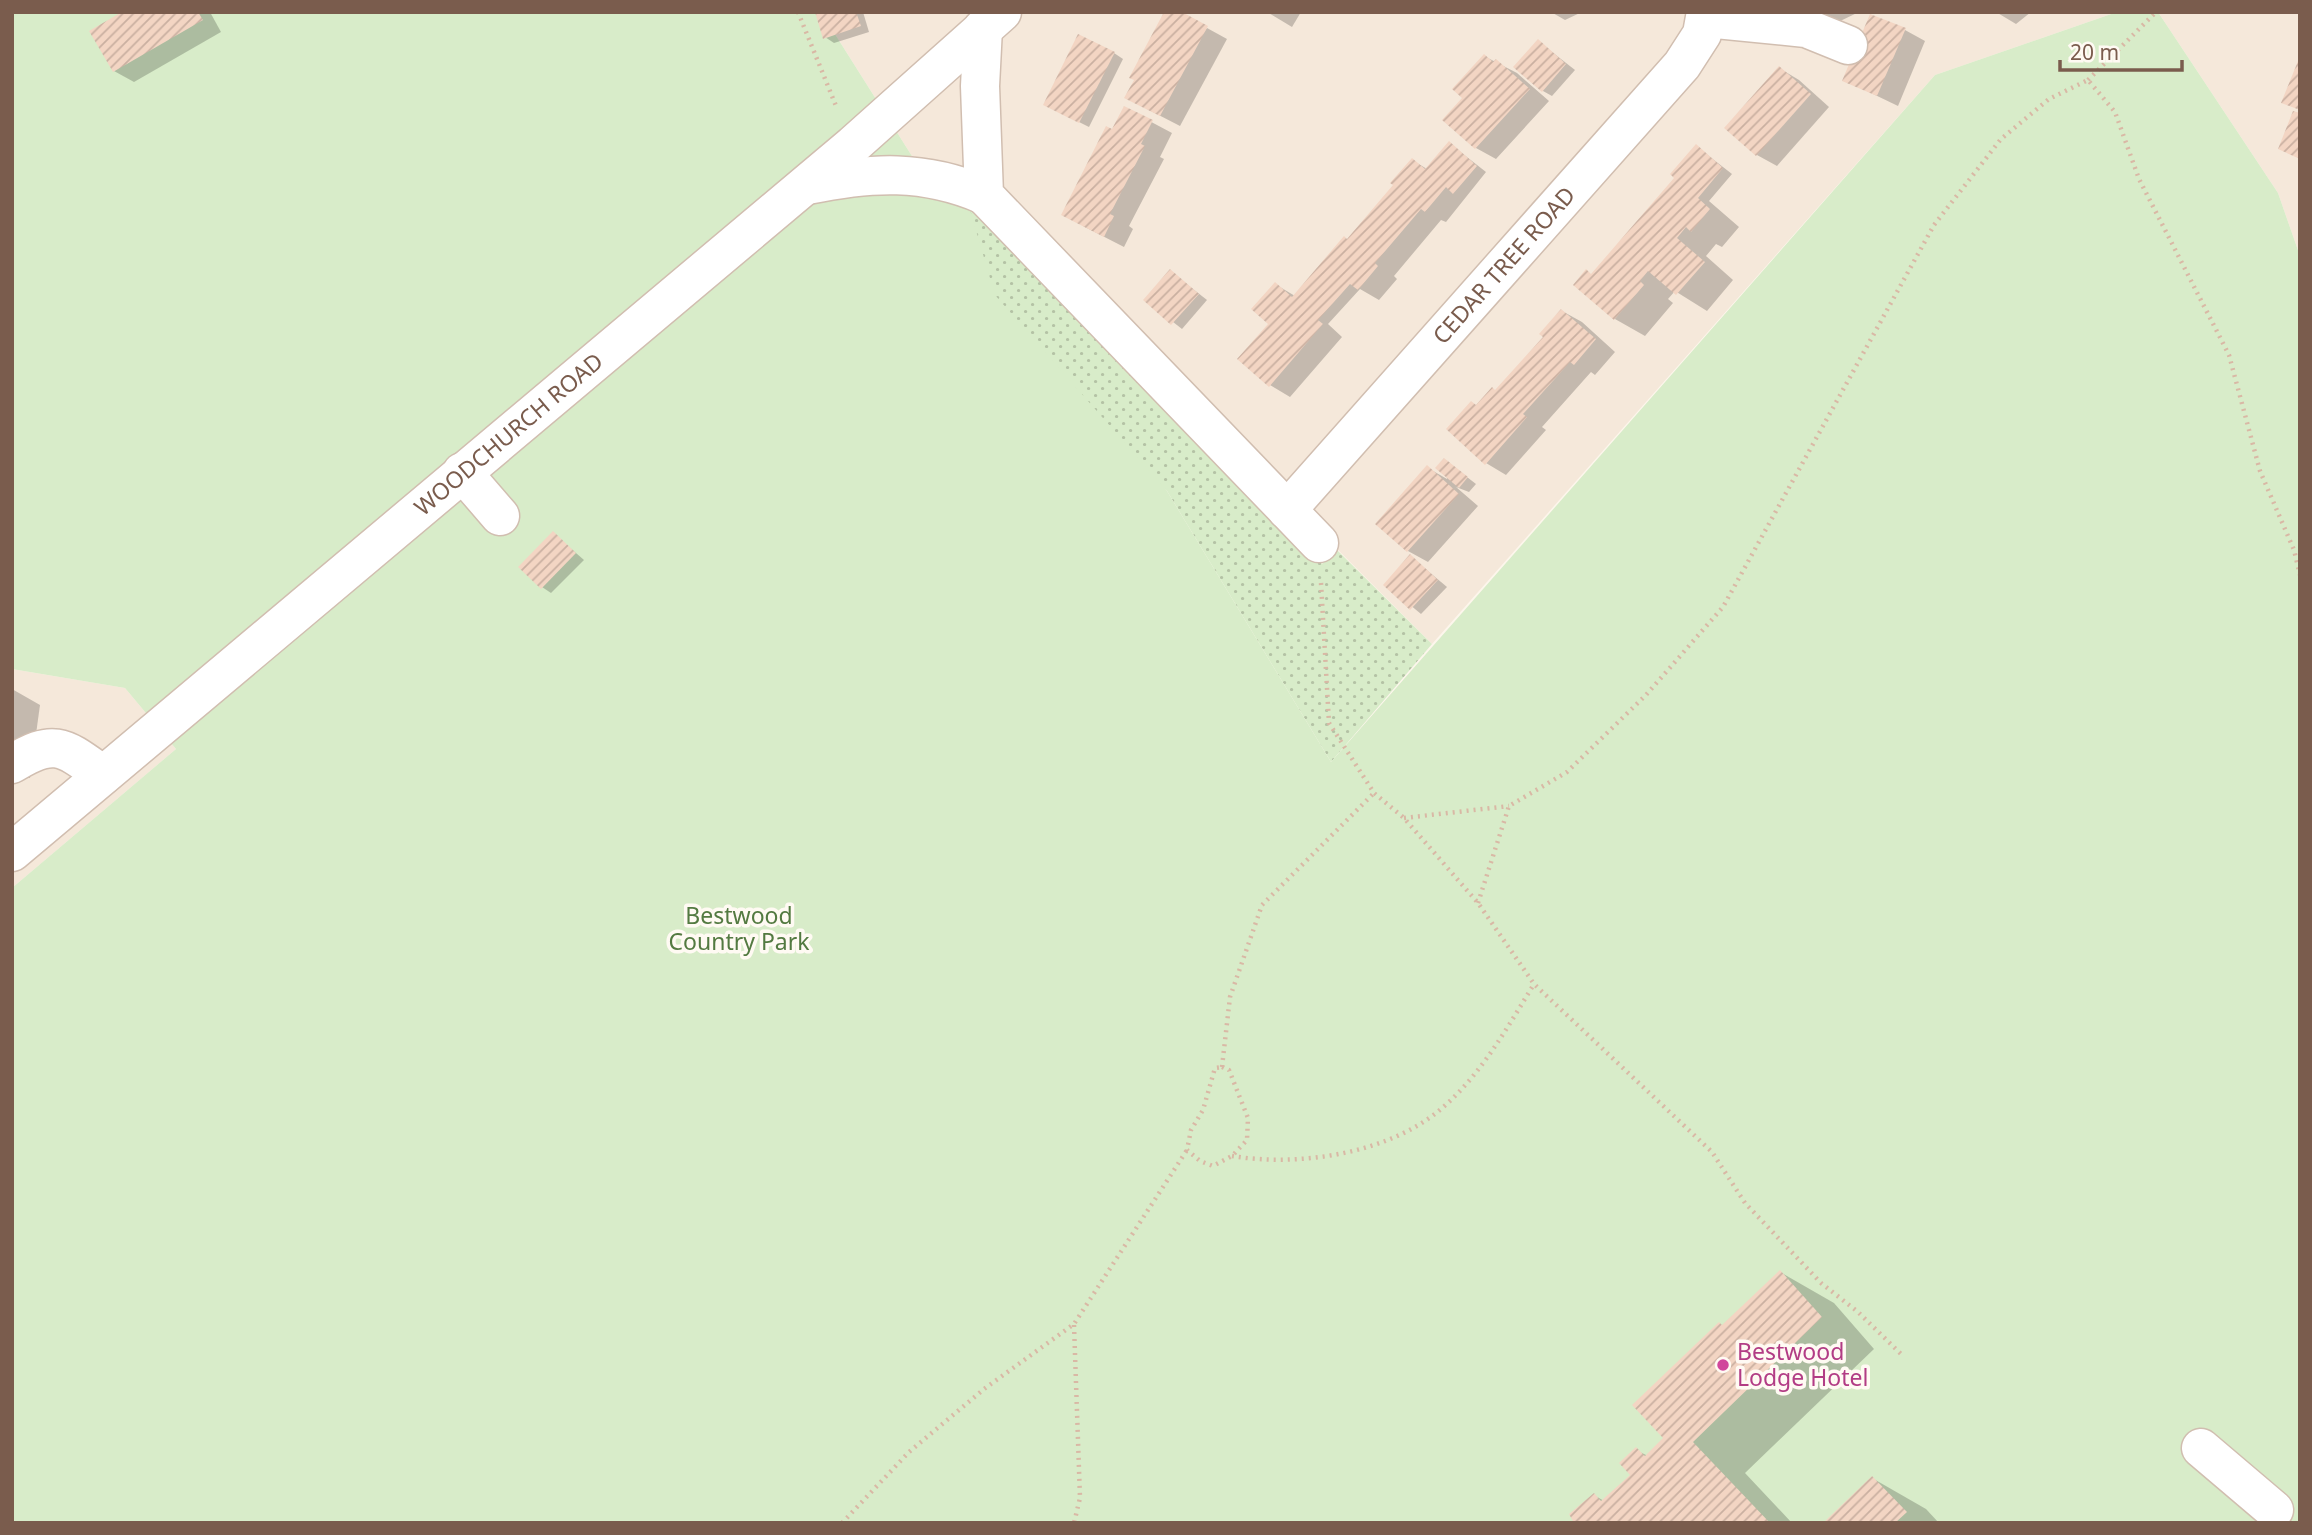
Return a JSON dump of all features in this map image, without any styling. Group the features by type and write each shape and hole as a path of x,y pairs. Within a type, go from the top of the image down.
{"street":[{"path":"1706,15 1805,28 1848,45"},
{"name":"CEDAR TREE ROAD","path":"1287,510 1682,65 1694,50 1706,15"},
{"name":"WOODCHURCH ROAD","path":"12,852 853,145 993,20"},
{"path":"984,195 980,98 993,20"},
{"path":"800,187 858,175 930,176 984,195 1319,543"},
{"path":"462,472 500,516"},
{"path":"12,764 38,747 58,749 75,755 103,775"},
{"path":"2201,1448 2281,1511"}],"path":[{"path":"798,12 853,145"},
{"path":"1404,818 1509,806 1567,772 1646,695 1723,607 1934,225 2001,139 2049,99 2088,80 2156,12"},
{"path":"2088,80 2115,112 2139,179 2229,355 2260,471 2294,550 2300,575"},
{"path":"1319,543 1329,723 1374,793 1404,818 1478,903 1534,984 1712,1152 1745,1203 1821,1283 1858,1312 1901,1354"},
{"path":"1222,1067 1230,997 1262,905 1374,793"},
{"path":"1478,903 1509,806"},
{"path":"1232,1156 1258,1160 1335,1155 1397,1135 1441,1109 1494,1051 1534,984"},
{"path":"842,1523 909,1452 984,1390 1074,1324 1187,1150 1191,1130 1203,1110 1215,1068 1229,1070 1248,1118 1247,1140 1232,1156 1213,1166 1200,1161 1187,1150"},
{"path":"1074,1324 1080,1498 1074,1523"}],"shaded area":[{"path":"821,12 2117,12 1935,75 1432,644 1337,549 1322,564 1015,252 934,191"},
{"path":"2158,12 2300,12 2300,256 2278,193"},
{"path":"12,669 125,688 176,749 12,888"}],"green space":[{"name":"Bestwood Country Park","path":"12,12 821,12 934,191 970,210 995,295 1167,491 1331,762 1935,75 2117,12 2158,12 2278,193 2300,256 2300,1523 12,1523 12,888 176,749 125,688 12,669"},
{"path":"970,210 1015,252 1322,564 1336,549 1432,644 1331,762 1167,491 817,212"}],"building":[{"path":"122,12 198,12 203,20 113,72 89,31"},
{"path":"815,12 856,12 861,26 823,39"},
{"path":"1164,12 1182,12 1208,26 1160,116 1124,98 1134,80 1129,78"},
{"path":"1870,14 1906,28 1877,96 1842,81"},
{"path":"1078,34 1115,52 1079,123 1043,105"},
{"path":"1538,39 1566,64 1542,92 1513,67"},
{"path":"1484,54 1493,62 1496,59 1530,89 1475,149 1442,120 1462,98 1452,89"},
{"path":"2300,56 2300,110 2281,103"},
{"path":"1779,66 1811,94 1756,156 1724,128"},
{"path":"1124,106 1153,120 1141,144 1145,146 1110,214 1114,216 1104,237 1061,215 1106,126 1112,129"},
{"path":"2293,111 2300,113 2300,159 2278,149"},
{"path":"1449,141 1477,166 1453,194 1446,187 1425,212 1421,209 1375,263 1378,266 1358,290 1350,284 1318,320 1323,324 1269,387 1237,359 1268,324 1251,309 1275,282 1292,297 1344,236 1347,239 1412,158 1425,169"},
{"path":"1696,144 1723,168 1698,198 1710,209 1691,232 1686,227 1677,238 1705,262 1676,295 1648,271 1640,281 1644,285 1614,320 1573,285 1586,269 1591,274 1674,178 1670,174"},
{"path":"1170,269 1199,294 1171,325 1143,300"},
{"path":"1561,309 1596,339 1574,365 1570,362 1523,414 1527,417 1485,465 1446,429 1471,401 1476,405 1492,387 1495,390 1543,337 1539,334"},
{"path":"1444,458 1468,477 1459,488 1435,468"},
{"path":"1427,465 1459,494 1407,552 1375,524"},
{"path":"553,531 576,553 541,589 518,567"},
{"path":"1410,554 1438,580 1410,610 1383,585"},
{"name":"Bestwood Lodge Hotel","path":"1780,1270 1822,1317 1693,1442 1770,1523 1574,1523 1569,1514 1594,1493 1601,1501 1630,1475 1619,1463 1636,1447 1645,1456 1663,1438 1632,1405 1719,1322 1722,1325"},
{"path":"1872,1476 1907,1512 1895,1523 1823,1523"}],"place":[{"name":"Bestwood Lodge Hotel","path":"1723,1365"}]}
